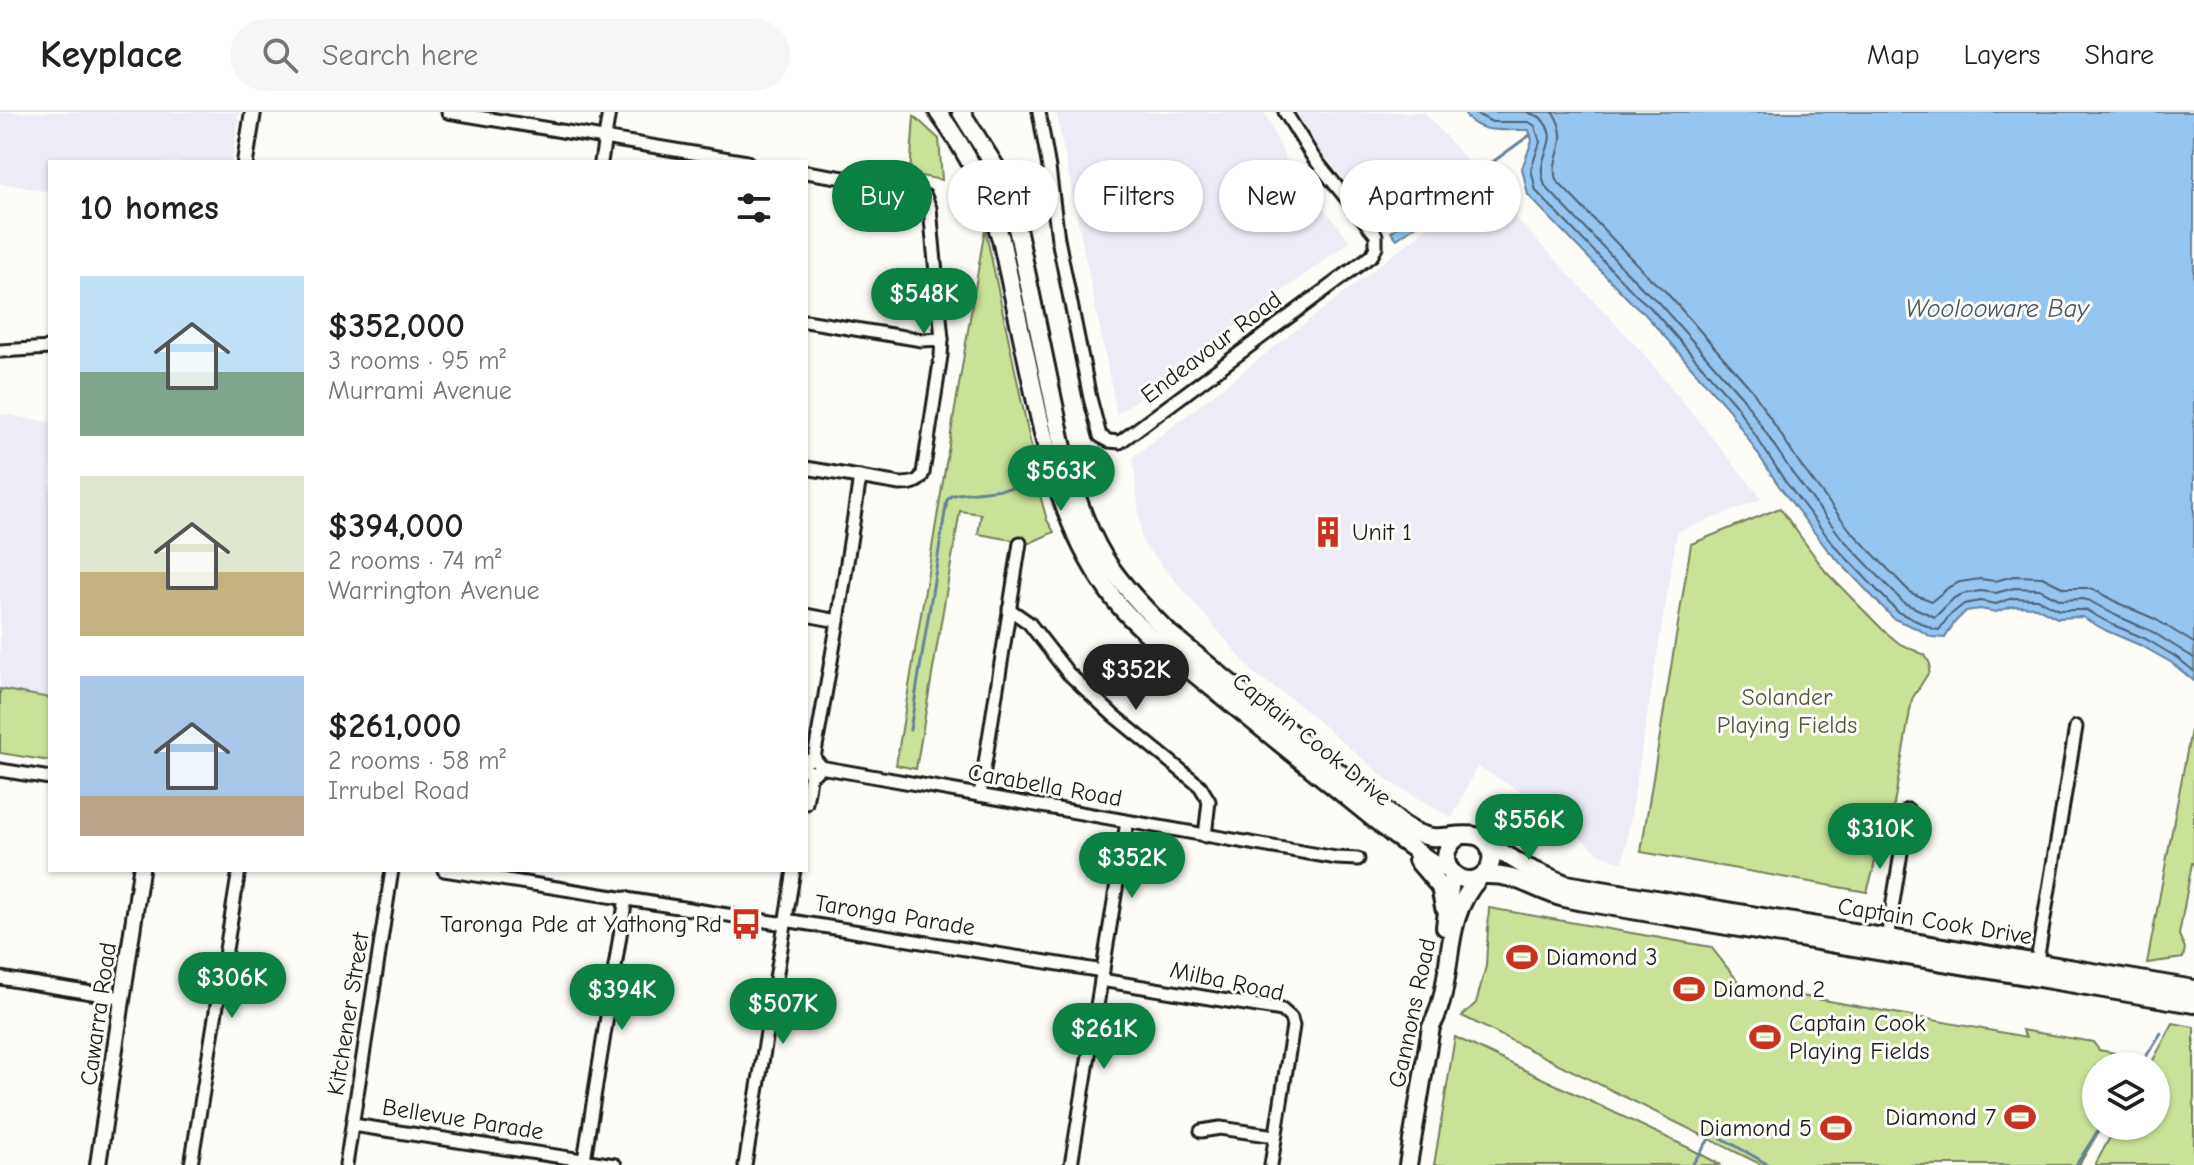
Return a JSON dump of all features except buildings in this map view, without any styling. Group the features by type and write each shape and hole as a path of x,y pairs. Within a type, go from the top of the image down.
{"main road":[{"name":"Captain Cook Drive","path":"938,112 958,138 990,204 1005,258 1052,475 1067,519 1109,594 1164,649 1395,836 1436,865 1450,871"},
{"name":"Captain Cook Drive","path":"961,112 995,166 1013,211 1067,467 1079,506 1111,568 1139,603 1169,633 1403,825 1421,835 1458,837"},
{"path":"1431,1027 1430,1012 1446,921 1450,871 1446,860 1448,846 1458,837 1474,835 1488,844 1492,860 1489,869 1481,876 1468,880 1450,871"},
{"path":"1395,836 1440,887 1446,921"},
{"name":"Captain Cook Drive","path":"1488,844 1526,867 1566,884 1887,939 2194,1004"},
{"name":"Captain Cook Drive","path":"1481,876 1516,878 1552,894 1579,901 2035,970 2194,989"},
{"name":"Gannons Road","path":"1408,1165 1431,1027 1439,1013 1458,911 1463,898 1481,876"}],"street":[{"path":"245,160 253,112"},
{"path":"448,112 735,160"},
{"path":"601,160 609,112"},
{"name":"Endeavour Road","path":"1039,112 1058,239 1090,398 1100,436 1120,442 1372,255 1376,235 1313,157 1285,112"},
{"path":"808,172 907,188 925,196 930,208 942,339 923,473 917,481 900,484 808,468"},
{"path":"808,321 922,340 942,339"},
{"path":"0,351 48,348"},
{"path":"808,788 860,477"},
{"path":"980,795 1020,543"},
{"path":"1009,609 1029,623 1068,673 1113,715 1200,786 1209,801 1205,836"},
{"path":"808,615 838,621"},
{"path":"2035,970 2076,727"},
{"name":"Carabella Road","path":"811,765 1205,836 1358,859"},
{"path":"0,770 48,778"},
{"path":"1887,939 1908,810"},
{"path":"1071,1165 1127,822"},
{"name":"Cawarra Road","path":"98,1165 141,872"},
{"path":"191,1165 239,872"},
{"name":"Kitchener Street","path":"346,1165 392,872"},
{"name":"Taronga Parade","path":"457,872 778,923 785,921 1102,976"},
{"path":"745,1165 794,872"},
{"path":"584,1160 626,898"},
{"name":"Milba Road","path":"1102,976 1286,1012 1293,1026 1271,1165"},
{"path":"0,978 122,998"},
{"name":"Bellevue Parade","path":"353,1125 615,1165"},
{"path":"1201,1131 1220,1128 1275,1136"}],"shaded area":[{"path":"0,112 239,112 232,160 48,160 48,192 0,183"},
{"path":"1056,112 1264,112 1287,160 1219,160 1219,232 1324,232 1324,208 1350,241 1117,414 1080,232 1203,232 1203,160 1074,160 1074,201"},
{"path":"1297,112 1424,112 1467,160 1340,160 1340,175 1313,143"},
{"path":"1521,223 1643,353 1762,499 1677,532 1623,863 1599,853 1523,793 1477,766 1452,818 1389,781 1297,703 1255,674 1142,542 1133,457 1422,232 1521,232"},
{"path":"0,414 48,422 48,698 0,689"}],"green space":[{"path":"914,116 939,139 942,180 932,178 932,160 911,160"},
{"path":"986,232 1044,494 1040,495 1054,532 1030,543 978,534 981,514 960,511 916,769 896,765"},
{"name":"Solander Playing Fields","path":"1780,508 1826,572 1883,630 1900,644 1925,655 1930,664 1929,672 1912,699 1893,810 1884,809 1867,892 1641,852 1691,544"},
{"path":"0,689 48,698 48,761 0,753"},
{"path":"2194,714 2194,863 2179,935 2185,948 2183,958 2147,963"},
{"name":"Captain Cook Playing Fields","path":"1489,908 1711,947 1741,985 2026,1037 2022,1030 2093,1042 2099,1050 2110,1052 2082,1052 2082,1140 2094,1140 2079,1165 1762,1165 1462,1016 1476,1003 1486,966"},
{"path":"2173,1023 2194,1027 2194,1165 2095,1165 2108,1140 2170,1140 2170,1052 2157,1052"},
{"path":"1455,1037 1689,1148 1721,1165 1434,1165"}],"water":[{"name":"Woolooware Bay","path":"1464,112 2194,112 2194,681 2172,663 2082,617 2057,618 2036,607 2014,606 1996,612 1980,609 1966,611 1945,638 1931,637 1894,619 1827,549 1779,486 1729,410 1644,313 1528,195 1522,168 1532,141 1529,130 1484,128 1469,120"},
{"path":"1391,232 1407,232 1397,239"}],"waterway":[{"path":"1495,160 1530,135"},
{"path":"910,730 947,500 958,494 1030,486"},
{"path":"2149,1052 2161,1033"},
{"path":"1692,1165 1713,1133 1769,1165"},
{"path":"2076,1165 2092,1140"}],"place":[{"name":"Unit 1","path":"1328,532"},
{"name":"Taronga Pde at Yathong Rd","path":"746,924"},
{"name":"Diamond 3","path":"1522,957"},
{"name":"Diamond 2","path":"1689,989"},
{"name":"Captain Cook Playing Fields","path":"1765,1037"},
{"name":"Diamond 7","path":"2020,1117"},
{"name":"Diamond 5","path":"1836,1128"}]}
